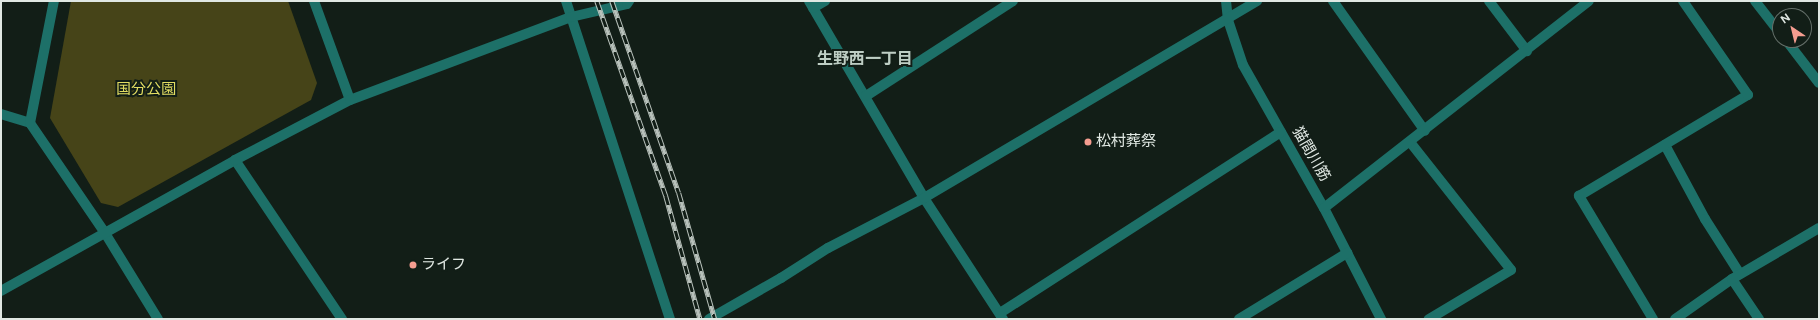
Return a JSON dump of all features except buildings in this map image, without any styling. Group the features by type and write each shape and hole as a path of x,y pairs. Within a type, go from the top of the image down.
{"street":[{"path":"30,124 54,1"},
{"path":"314,1 350,100"},
{"path":"566,1 670,319"},
{"path":"1,291 235,160 350,100 571,16 627,4 630,1"},
{"path":"825,1 811,4 866,96 924,198 1001,316 1281,132"},
{"path":"866,96 1013,1"},
{"name":"猫間川筋","path":"1226,1 1228,20 1243,65 1324,208 1381,319"},
{"path":"709,319 781,278 828,248 924,198 1204,31 1228,20 1257,1"},
{"path":"1333,1 1425,131"},
{"path":"1489,1 1527,50"},
{"path":"1324,208 1425,131 1589,1"},
{"path":"1653,319 1579,196 1748,94 1683,1"},
{"path":"1755,1 1772,23"},
{"path":"1792,48 1819,83"},
{"path":"1,114 30,124 105,233 158,319"},
{"path":"1410,142 1511,270 1429,319"},
{"path":"1665,145 1759,319"},
{"path":"235,160 342,319"},
{"path":"1675,319 1736,277 1819,228"},
{"path":"1239,319 1347,252"}],"green space":[{"name":"国分公園","path":"71,1 288,1 317,83 311,100 118,207 101,203 50,118"}],"railway":[{"path":"597,1 666,196 700,319"},
{"path":"612,1 679,193 715,319"}],"place":[{"name":"松村葬祭","path":"1088,142"},
{"name":"ライフ","path":"413,265"}],"district":[{"name":"生野西一丁目","path":"865,59"}]}
